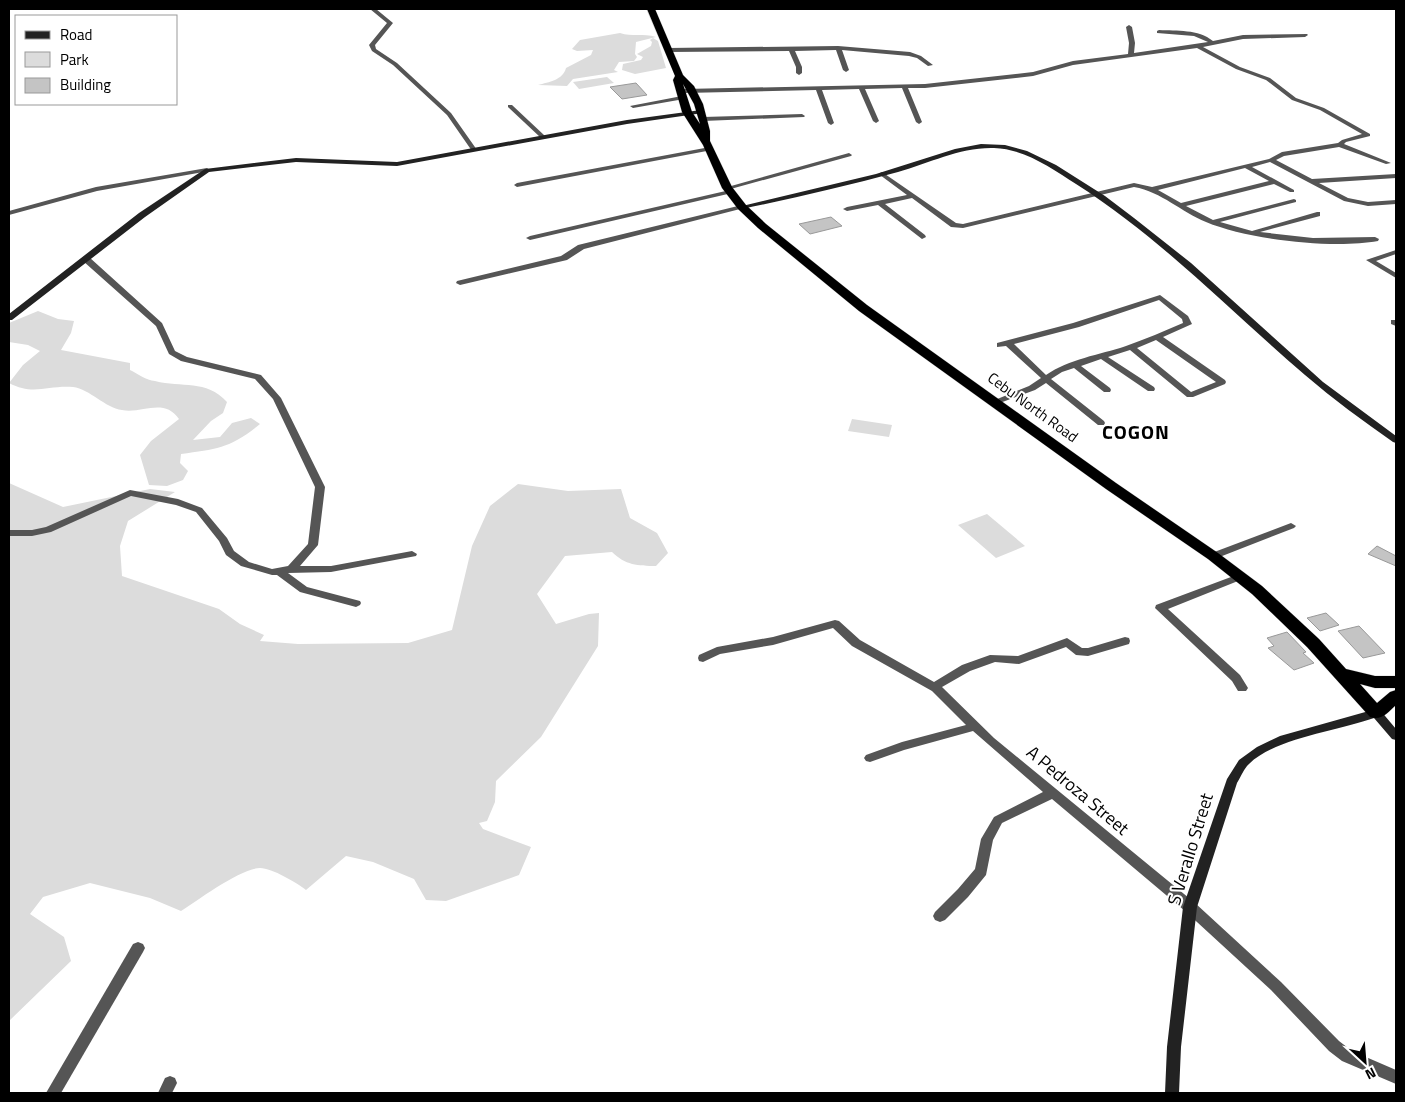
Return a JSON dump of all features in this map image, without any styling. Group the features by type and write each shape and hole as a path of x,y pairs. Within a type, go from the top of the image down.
{"highway":[{"name":"Cebu North Road","path":"651,9 679,76 684,79 691,90 701,112 709,147"},
{"name":"Cebu North Road","path":"679,76 677,80 683,102 709,147 728,190 742,208 786,247 863,308 1240,577 1279,611 1341,672 1376,713"},
{"path":"683,102 701,112"},
{"path":"1341,672 1375,682 1396,682"},
{"path":"1376,713 1396,696"}],"street":[{"path":"373,9 390,24 372,45 374,50 396,64 449,114 474,150"},
{"path":"1129,27 1132,43 1130,55"},
{"path":"1159,32 1200,36 1208,38 1212,44"},
{"path":"9,213 96,189 207,170 296,160 397,164 544,137 683,102 691,90 905,87 1033,74 1061,66 1256,36 1305,35"},
{"path":"1198,46 1238,68 1268,79 1294,98 1322,109 1368,135 1344,141 1340,145"},
{"path":"668,50 838,48 910,54 930,64"},
{"path":"838,48 846,70"},
{"path":"791,49 799,67 799,73"},
{"path":"905,87 919,122"},
{"path":"818,88 831,123"},
{"path":"862,88 876,122"},
{"path":"633,106 683,102"},
{"path":"510,106 544,137"},
{"path":"701,112 802,116"},
{"path":"460,284 564,258 581,246 882,174 920,164 946,153 994,145 1017,149 1029,154 1096,192 1155,235 1189,263 1297,363 1346,404 1396,440"},
{"path":"1153,189 1271,160 1282,154 1340,145 1388,163"},
{"path":"517,185 709,147"},
{"path":"530,238 728,190 848,155"},
{"path":"1271,160 1310,181 1358,203 1396,202"},
{"path":"1246,166 1292,192"},
{"path":"9,318 142,215 207,170"},
{"path":"882,174 954,225 964,226 1096,192 1134,185 1153,189 1214,222 1252,232 1288,238 1333,241 1375,239"},
{"path":"1310,181 1396,176"},
{"path":"1180,205 1275,182"},
{"path":"847,208 881,204 913,196"},
{"path":"1214,222 1294,201"},
{"path":"881,204 922,236"},
{"path":"1252,232 1317,214"},
{"path":"1396,252 1370,260 1396,276"},
{"path":"86,259 159,324 172,352 184,359 258,377 277,398 320,487 313,545 286,571"},
{"path":"994,402 1032,388 1045,378 1074,364 1103,356 1188,324 1185,318 1160,296 1085,322 1004,344 1045,378 1101,423"},
{"path":"1131,346 1190,394 1222,382 1156,336"},
{"path":"1103,356 1151,390"},
{"path":"1074,364 1107,390"},
{"path":"9,533 32,533 48,530 130,493 178,502 199,510 223,540 230,553 245,564 286,571 331,569 412,554"},
{"path":"1213,556 1291,526"},
{"path":"286,571 304,590 356,603"},
{"path":"1240,577 1160,608 1236,678 1242,688"},
{"name":"A Pedroza Street","path":"703,658 717,652 773,641 835,624 856,643 936,688 974,727 1190,907 1276,986 1334,1046 1347,1056 1396,1077"},
{"path":"936,688 939,683 966,668 994,658 1019,660 1067,642 1080,652 1088,652 1125,641"},
{"path":"1376,713 1396,736"},
{"name":"S Verallo Street","path":"1172,1093 1174,1046 1190,907 1231,782 1243,763 1261,750 1284,740 1376,713"},
{"path":"870,758 902,746 974,727"},
{"path":"940,916 963,894 981,871 987,838 998,820 1053,793"},
{"path":"53,1093 138,948"}],"green space":[{"path":"620,33 656,37 636,42 635,54 637,57 634,61 619,62 614,70 618,72 573,79 567,86 538,85 559,78 566,68 591,55 593,50 577,51 572,49 580,40"},
{"path":"653,38 658,41 666,68 635,74 622,70 623,64 641,60 643,57 637,54 651,46 652,42 650,40"},
{"path":"607,77 614,83 579,89 573,82"},
{"path":"38,311 58,319 74,321 71,333 61,350 130,363 130,370 142,377 165,383 202,387 219,395 227,402 223,413 211,421 193,440 220,437 232,423 251,418 260,424 232,443 204,451 181,454 180,463 188,471 183,480 167,486 149,485 140,455 151,441 179,419 173,412 160,408 130,411 116,409 79,388 26,389 9,383 23,365 40,351 28,345 9,342 9,323"},
{"path":"852,419 892,425 889,437 848,431"},
{"path":"9,483 63,507 150,489 175,492 128,521 120,546 122,576 219,609 240,624 264,635 260,641 298,644 408,643 452,630 472,546 490,506 518,484 568,491 621,489 630,518 657,533 668,553 656,566 632,564 622,560 612,552 565,556 537,594 556,624 589,614 599,613 598,646 541,737 496,781 495,802 487,821 479,823 483,829 531,847 519,875 446,901 426,900 414,879 373,862 346,856 306,890 277,873 260,868 252,869 231,879 181,911 150,898 90,883 43,897 30,914 64,937 71,961 9,1021"},
{"path":"987,514 1025,546 996,558 958,525"}],"building":[{"path":"636,83 647,95 622,99 610,87"},
{"path":"831,217 842,226 810,234 799,224"},
{"path":"1377,546 1396,556 1396,566 1368,554"},
{"path":"1326,613 1339,625 1320,631 1307,618"},
{"path":"1359,626 1385,653 1363,658 1338,631"},
{"path":"1287,632 1306,652 1303,653 1314,663 1294,670 1268,648 1274,646 1267,638"}],"district":[{"name":"COGON","path":"1136,431"}]}
